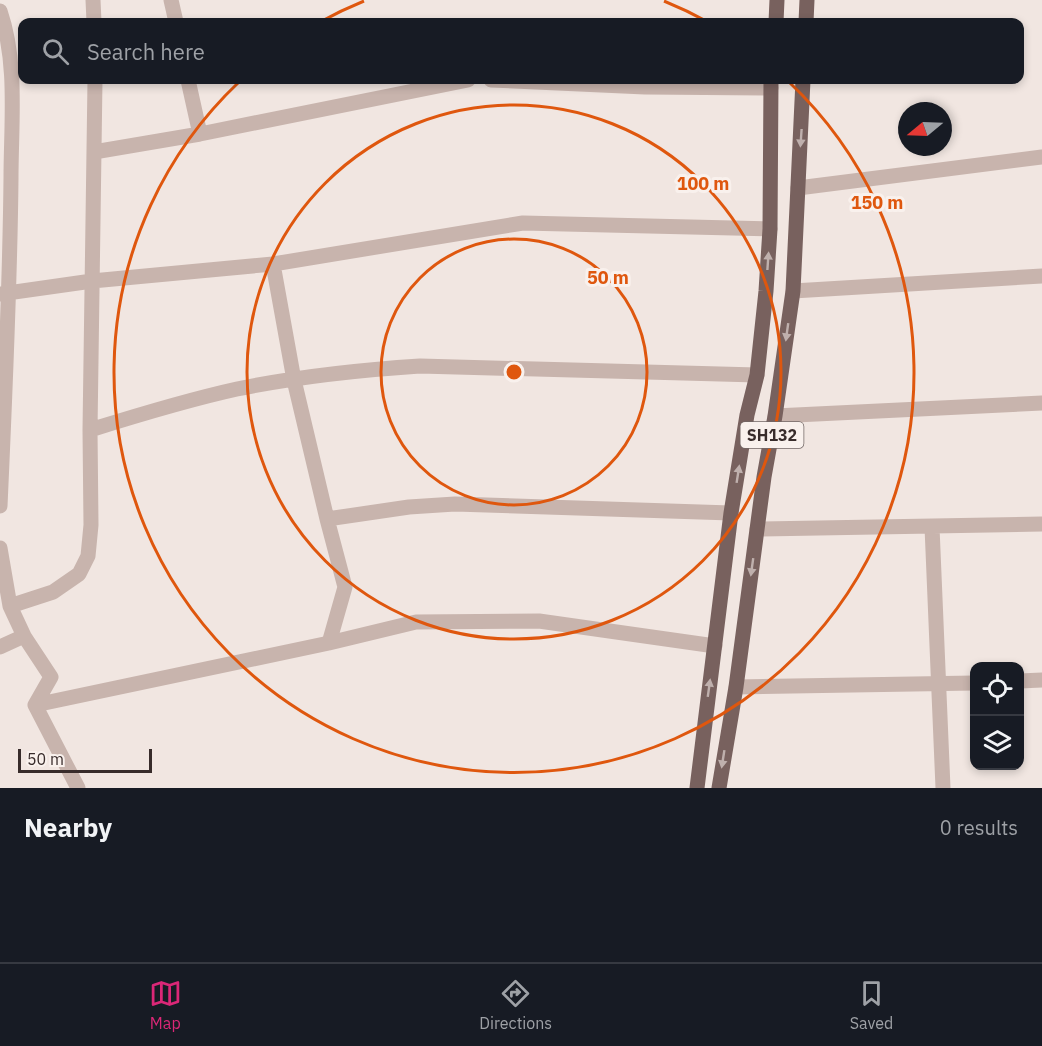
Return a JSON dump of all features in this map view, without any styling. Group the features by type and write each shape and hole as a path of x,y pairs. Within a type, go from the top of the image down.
{"main road":[{"path":"776,18 777,0"},
{"path":"806,18 807,0"},
{"name":"SH132","path":"697,788 731,513 747,415 757,375 770,229 771,84"},
{"name":"SH132","path":"720,788 793,291 803,84"}],"street":[{"path":"93,0 94,18"},
{"path":"171,0 175,18"},
{"path":"0,11 6,30 10,60 0,506"},
{"path":"10,606 53,592 79,574 88,556 91,525 90,430 95,84"},
{"path":"189,84 200,134"},
{"path":"94,152 200,134 448,84"},
{"path":"579,84 645,87 771,84"},
{"path":"798,188 1042,157"},
{"path":"5,293 92,281 273,264 523,223 770,229"},
{"path":"273,264 294,380 345,587 329,643"},
{"path":"793,291 1042,276"},
{"path":"90,430 216,394 371,369 420,366 757,375"},
{"path":"776,416 1042,403"},
{"path":"327,519 409,507 455,504 731,513"},
{"path":"757,529 1042,524"},
{"path":"932,527 943,788"},
{"path":"0,548 10,606 24,636 51,677 35,705"},
{"path":"35,705 329,643 416,622 539,621 715,646"},
{"path":"0,647 24,636"},
{"path":"1024,681 1042,680"},
{"path":"736,687 970,683"},
{"path":"35,705 78,788"}]}
